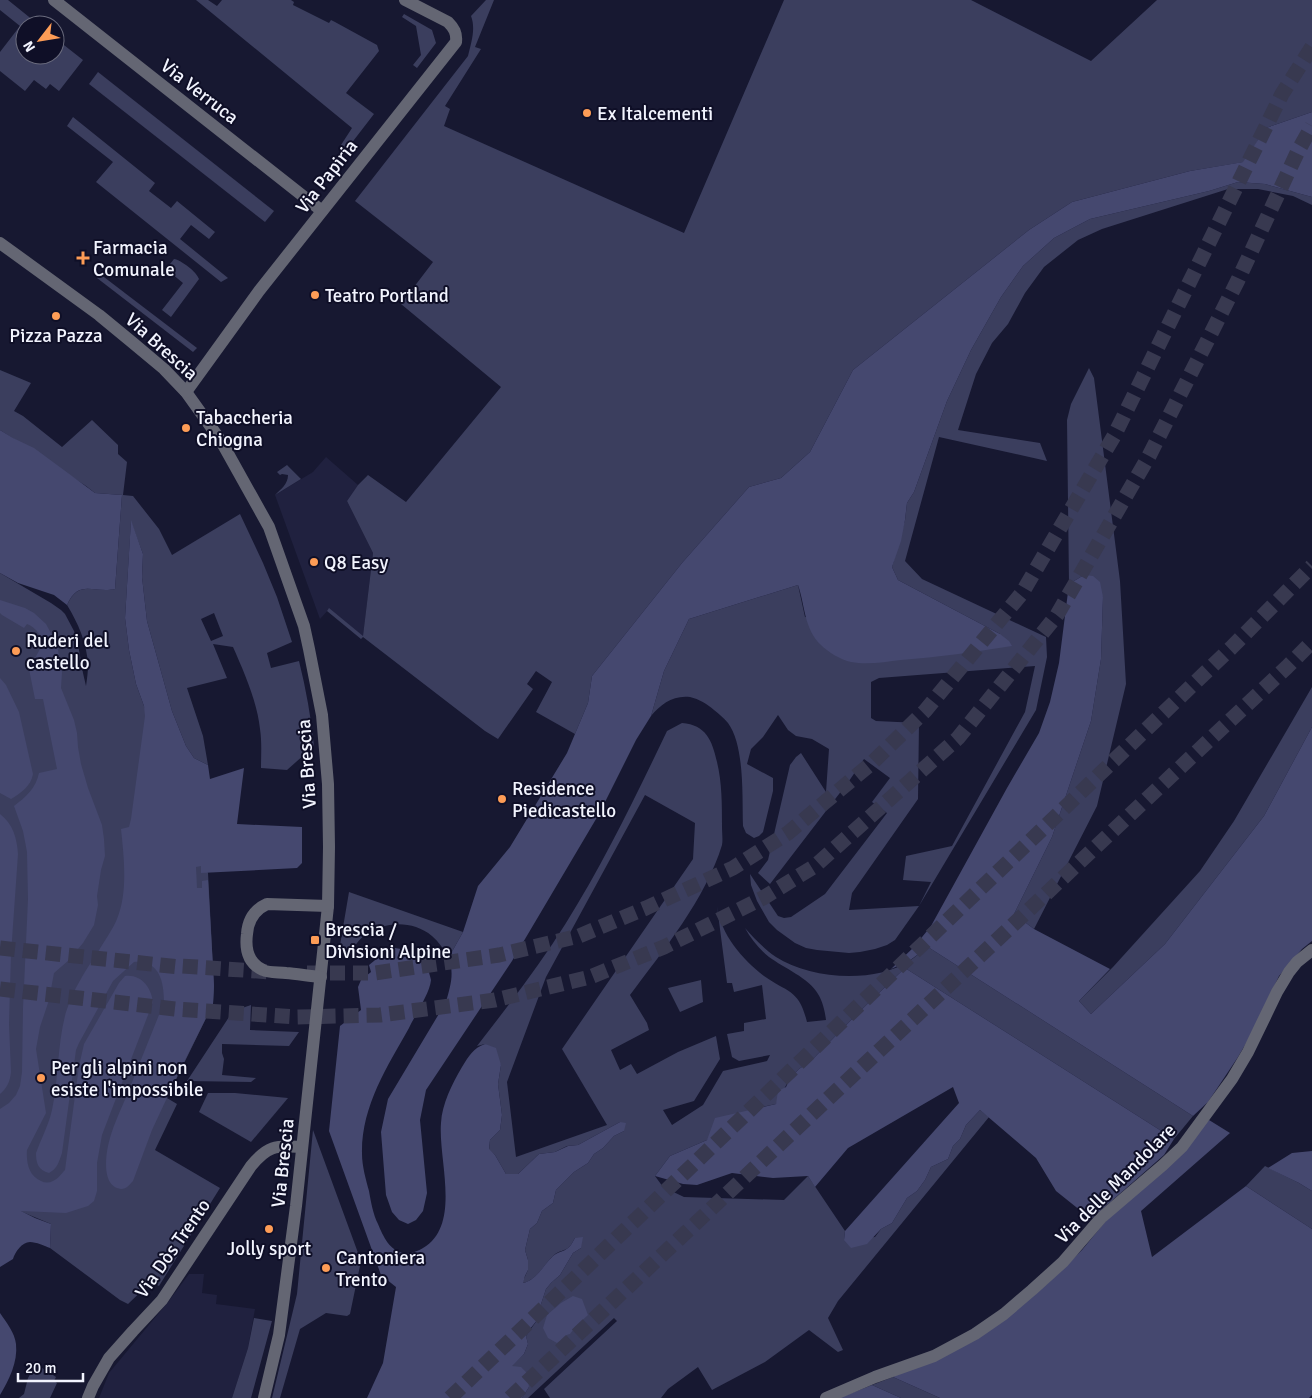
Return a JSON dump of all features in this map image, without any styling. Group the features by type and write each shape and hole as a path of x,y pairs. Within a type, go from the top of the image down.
{"street":[{"name":"Via Verruca","path":"54,0 322,211"},
{"name":"Via Papiria","path":"186,392 260,291 456,42 454,28 448,22 405,0"},
{"name":"Via Brescia","path":"3,249 99,315 164,368 186,392 221,441 269,527 304,626 322,715 328,784 328,906 280,1335 264,1398"},
{"path":"321,977 264,971 255,965 248,957 246,946 248,924 253,914 260,907 267,904 328,906"},
{"name":"Via delle Mandolare","path":"826,1398 934,1356 975,1334 1004,1314 1063,1262 1101,1218 1182,1147 1232,1079 1289,972 1297,962 1312,950"},
{"name":"Via Dòs Trento","path":"88,1398 109,1358 162,1300 258,1157 274,1147 302,1147"}],"shaded area":[{"path":"0,0 8,0 27,15 15,15 15,22 0,10"},
{"path":"196,0 208,0 217,6 222,0 291,0 294,2 293,5 329,23 331,20 377,45 379,51 346,93 374,114 347,149 341,145 352,128"},
{"path":"486,0 494,0 475,47 481,49 445,106 450,109 444,126 684,233 784,0 971,0 1091,61 1157,0 1312,0 1312,112 1266,128 1244,162 1190,171 1072,202 1029,230 853,370 810,452 781,478 749,487 682,563 592,676 588,703 575,734 536,712 552,682 536,671 527,684 533,689 498,739 363,637 361,639 327,611 329,608 363,636 373,553 347,501 358,485 368,475 406,502 501,387 401,304 433,262 355,201 468,56 473,31 471,16"},
{"path":"404,14 432,30 436,43 417,68 413,65 421,55 416,26 402,17"},
{"path":"15,32 15,65 65,65 65,46 83,60 59,91 50,84 46,89 34,80 25,91 0,71 0,52"},
{"path":"98,72 274,211 265,222 89,84"},
{"path":"1312,112 1312,197 1265,184 1238,182 1209,191 1090,219 1054,238 1023,266 1001,297 971,350 947,401 914,492 907,503 901,541 892,567 898,580 1000,634 1012,646 882,662 857,663 847,661 827,650 815,639 808,624 798,585 689,619 664,671 651,716 636,740 599,814 512,961 426,1090 420,1120 427,1193 423,1211 416,1220 408,1224 399,1220 392,1212 386,1195 381,1132 388,1099 446,1002 451,980 449,957 463,932 478,886 510,847 567,753 588,703 592,676 682,563 749,487 781,478 810,452 853,370 1029,230 1072,202 1190,171 1243,162 1266,128"},
{"path":"73,117 155,183 149,191 171,208 177,201 215,232 209,239 191,225 180,239 228,278 221,282 96,182 113,162 67,126"},
{"path":"1238,182 1265,184 1312,197 1312,205 1293,196 1258,189 1228,189 1102,229 1078,240 1044,267 1025,293 1008,324 992,343 976,374 958,430 1040,443 1047,461 939,437 905,561 922,579 1046,637 1047,657 1036,710 919,906 895,940 875,949 849,953 806,948 795,943 769,922 757,901 751,885 750,874 778,916 784,918 791,917 825,894 887,813 872,802 890,778 864,759 770,884 758,873 768,860 790,765 801,753 826,792 829,749 812,739 796,736 788,730 778,715 763,737 751,749 747,764 773,778 773,791 763,832 754,838 746,833 743,826 740,758 728,723 709,706 700,700 690,697 678,697 668,701 651,716 664,671 689,619 798,585 805,617 1000,634 898,580 892,567 905,520 907,503 914,492 947,401 971,350 1001,297 1023,266 1054,238 1090,219 1209,191","holes":["1035,666 1025,712 952,846 906,856 903,880 931,882 919,906 849,910 852,893 918,799 919,723 876,721 871,718 871,682 879,678"]},
{"path":"174,259 188,267 199,279 171,317 162,310 183,283 166,269"},
{"path":"100,274 197,348 193,352 97,278"},
{"path":"1089,368 1094,378 1120,581 1126,684 1097,806 1034,929 1014,914 1052,837 1091,721 1101,659 1103,597 1084,575 1069,584 1067,420 1071,404"},
{"path":"0,370 31,383 14,411 62,447 92,420 118,445 118,454 127,462 123,495 133,496 159,529 172,555 240,514 277,597 292,642 267,653 271,668 299,661 311,724 314,746 287,770 261,768 261,739 258,718 246,677 233,647 213,644 227,678 187,688 203,736 208,765 194,758 186,746 172,711 147,621 142,577 143,554 131,522 125,618 129,650 136,684 208,873 214,986 213,1004 167,1098 177,1104 155,1150 220,1188 159,1286 151,1282 128,1304 50,1248 51,1224 20,1211 0,1197 0,573 51,603 65,614 77,639 86,686 88,665 86,649 78,626 67,605 72,597 82,589 115,589 122,495 95,493 0,430","holes":["214,613 223,636 211,641 201,619"]},
{"path":"0,430 34,448 95,493 122,495 115,589 82,589 72,597 67,605 54,595 18,583 0,573"},
{"path":"326,457 358,485 347,501 373,553 363,637 329,609 320,619 275,495 313,472"},
{"path":"287,465 301,479 275,495 288,478 288,475 280,475 277,472"},
{"path":"131,520 143,554 142,577 147,621 172,711 186,746 194,758 208,765 210,779 244,768 237,824 302,827 302,863 297,868 201,873 201,866 196,867 197,888 202,888 202,881 208,880 214,986 213,1004 152,1130 133,1181 126,1188 121,1189 114,1187 107,1175 106,1159 108,1144 164,1002 161,980 158,973 149,964 134,962 113,981 79,1043 76,1050 62,1153 56,1167 49,1173 42,1170 37,1163 36,1153 52,1110 61,1036 66,1012 80,981 115,923 123,898 124,875 121,829 129,827 131,819 145,716 129,650 125,618"},
{"path":"1084,575 1093,576 1100,582 1103,597 1101,659 1091,721 1052,837 1014,914 1034,929 1110,969 1079,1001 1091,1014 1165,944 1264,816 1312,727 1312,941 1302,949 1279,976 1252,1033 1238,1057 1208,1102 1193,1116 928,947 909,961 891,969 914,947 931,926 1039,733 1050,702 1059,663 1069,584"},
{"path":"0,600 34,613 46,624 53,637 58,650 62,672 61,688 74,720 81,764 102,825 104,839 105,856 101,870 94,925 83,943 69,960 54,973 49,1000 40,1027 36,1049 46,1113 27,1150 29,1168 37,1179 50,1182 65,1170 79,1066 84,1044 119,983 125,976 140,979 150,991 153,1002 102,1135 97,1163 97,1191 94,1201 88,1206 66,1213 21,1211 51,1224 50,1248 27,1242 19,1248 13,1259 0,1267 0,1109 16,1095 20,1086 22,1072 28,899 27,852 23,831 14,806 30,792 36,783 39,773 57,769 43,699 35,699 29,669 40,649 46,649 45,645 33,628 27,624 24,628 0,613"},
{"path":"0,678 6,685 19,712 33,774 28,786 11,799 0,793"},
{"path":"1312,687 1312,727 1264,816 1165,944 1091,1014 1079,1001 1113,967 1200,871 1234,821"},
{"path":"682,723 690,724 702,730 710,741 720,777 722,845 706,885 695,904 630,995 647,1023 649,1030 611,1050 620,1070 631,1064 637,1074 678,1052 716,1036 720,1059 694,1101 663,1110 672,1125 703,1105 723,1071 767,1061 770,1055 739,1061 732,1057 727,1034 744,1031 744,1023 766,1019 762,985 734,992 732,983 727,983 717,906 723,927 734,946 764,976 796,997 804,1011 807,1022 826,1020 818,994 809,983 765,954 745,928 763,947 776,957 790,964 806,970 842,976 861,976 895,968 909,961 928,947 1193,1116 1174,1139 905,968 812,1060 790,1078 776,1104 758,1108 707,1140 670,1156 655,1176 663,1187 684,1197 784,1200 808,1176 845,1231 844,1240 875,1237 881,1229 892,1223 907,1198 917,1191 925,1180 931,1167 948,1159 953,1146 960,1139 966,1125 980,1110 989,1117 838,1301 828,1318 843,1350 838,1352 809,1330 765,1362 712,1390 698,1367 668,1389 661,1398 550,1398 544,1389 617,1321 614,1318 528,1398 522,1398 529,1387 511,1366 524,1354 528,1344 526,1336 538,1319 546,1289 560,1275 573,1253 581,1248 575,1238 569,1247 554,1255 536,1276 522,1283 528,1270 525,1250 530,1229 537,1223 542,1211 553,1203 556,1190 574,1172 588,1163 594,1154 603,1148 614,1136 624,1131 620,1122 578,1145 567,1146 555,1152 539,1154 518,1174 506,1174 495,1155 489,1150 490,1140 500,1130 502,1115 498,1084 501,1065 485,1044 477,1046 556,939 580,900 619,829 667,731","holes":["645,795 695,823 693,859 562,1049 607,1125 516,1157 507,1082 546,977"]},
{"path":"0,814 14,832 18,854 11,954 9,1024 11,1072 8,1084 0,1094"},
{"path":"349,892 463,932 449,957 432,936 416,927 398,924 380,927 360,939 352,949 339,951"},
{"path":"395,948 412,952 421,958 427,966 431,980 425,997 377,1088 366,1120 363,1137 364,1173 373,1212 391,1247 400,1252 407,1253 421,1249 435,1238 442,1224 446,1191 441,1138 443,1109 451,1087 462,1067 477,1048 485,1044 496,1048 501,1065 498,1084 502,1115 500,1130 490,1140 489,1149 495,1155 506,1174 518,1174 539,1154 555,1152 568,1146 578,1145 620,1122 626,1123 624,1131 614,1136 603,1148 594,1154 588,1163 574,1172 556,1190 553,1203 542,1211 537,1223 530,1229 525,1250 528,1270 523,1283 536,1276 549,1260 569,1247 575,1238 583,1237 581,1248 573,1253 560,1275 546,1289 538,1319 526,1336 528,1344 524,1354 512,1366 521,1367 527,1373 529,1387 522,1398 367,1398 383,1363 396,1287 381,1275 329,1131 340,1026 361,1010 358,987 361,980 371,972 369,965 385,952"},
{"path":"905,968 1174,1139 1164,1155 1091,1219 1056,1191 1036,1158 980,1110 966,1125 960,1139 953,1146 948,1159 931,1167 925,1180 917,1191 907,1198 892,1223 881,1229 867,1244 851,1248 844,1240 845,1231 959,1103 953,1087 848,1148 815,1187 808,1176 773,1178 732,1173 697,1185 683,1184 655,1176 670,1156 707,1140 715,1118 776,1104 778,1091 786,1087 790,1078 812,1060"},
{"path":"701,980 703,1002 680,1012 668,988"},
{"path":"251,1005 250,1030 299,1032 289,1046 222,1044 224,1059 222,1075 256,1078 251,1082 187,1081 231,1014 236,1010"},
{"path":"208,1093 235,1093 288,1098 251,1142 199,1112"},
{"path":"1209,1120 1230,1133 1141,1211 1152,1257 1246,1186 1312,1229 1312,1395 1309,1398 940,1398 893,1377 1047,1284 1082,1250 1105,1222"},
{"path":"313,1130 361,1261 350,1314 347,1316 326,1313 300,1329 280,1398 272,1398 297,1294"},
{"path":"1312,1151 1312,1191 1268,1168 1292,1153"},
{"path":"1265,1166 1312,1191 1312,1229 1246,1186"},
{"path":"189,1274 204,1274 202,1293 217,1295 216,1304 255,1309 248,1348 232,1398 99,1398 109,1373"},
{"path":"573,1296 582,1299 588,1315 570,1334 557,1343 548,1338 543,1328 547,1315"},
{"path":"0,1313 14,1336 16,1357 7,1383 0,1395"},
{"path":"254,1318 272,1321 251,1398 232,1398 248,1348"},
{"path":"33,1362 56,1377 54,1381 57,1383 50,1398 19,1398 24,1394 28,1378 34,1367"},
{"path":"893,1377 940,1398 901,1398 872,1385"},
{"path":"872,1385 901,1398 839,1398"}],"tunnel":[{"path":"307,973 375,973 499,955 579,936 733,868 788,833 873,762 925,711 1022,593 1114,436 1282,94 1312,47"},
{"path":"0,989 175,1009 297,1017 380,1015 495,1000 590,977 664,947 763,898 815,866 958,738 1057,615 1149,456 1238,280 1298,151 1312,126"},
{"path":"450,1398 1231,648 1312,566"},
{"path":"510,1398 1312,642"},
{"path":"0,948 179,967 272,972"}],"place":[{"name":"Ex Italcementi","path":"587,113"},
{"name":"Farmacia Comunale","path":"83,258"},
{"name":"Teatro Portland","path":"315,295"},
{"name":"Pizza Pazza","path":"56,316"},
{"name":"Tabaccheria Chiogna","path":"186,428"},
{"name":"Q8 Easy","path":"314,562"},
{"name":"Ruderi del castello","path":"16,651"},
{"name":"Residence Piedicastello","path":"502,799"},
{"name":"Brescia / Divisioni Alpine","path":"315,940"},
{"name":"Per gli alpini non esiste l'impossibile","path":"41,1078"},
{"name":"Jolly sport","path":"269,1229"},
{"name":"Cantoniera Trento","path":"326,1268"}]}
